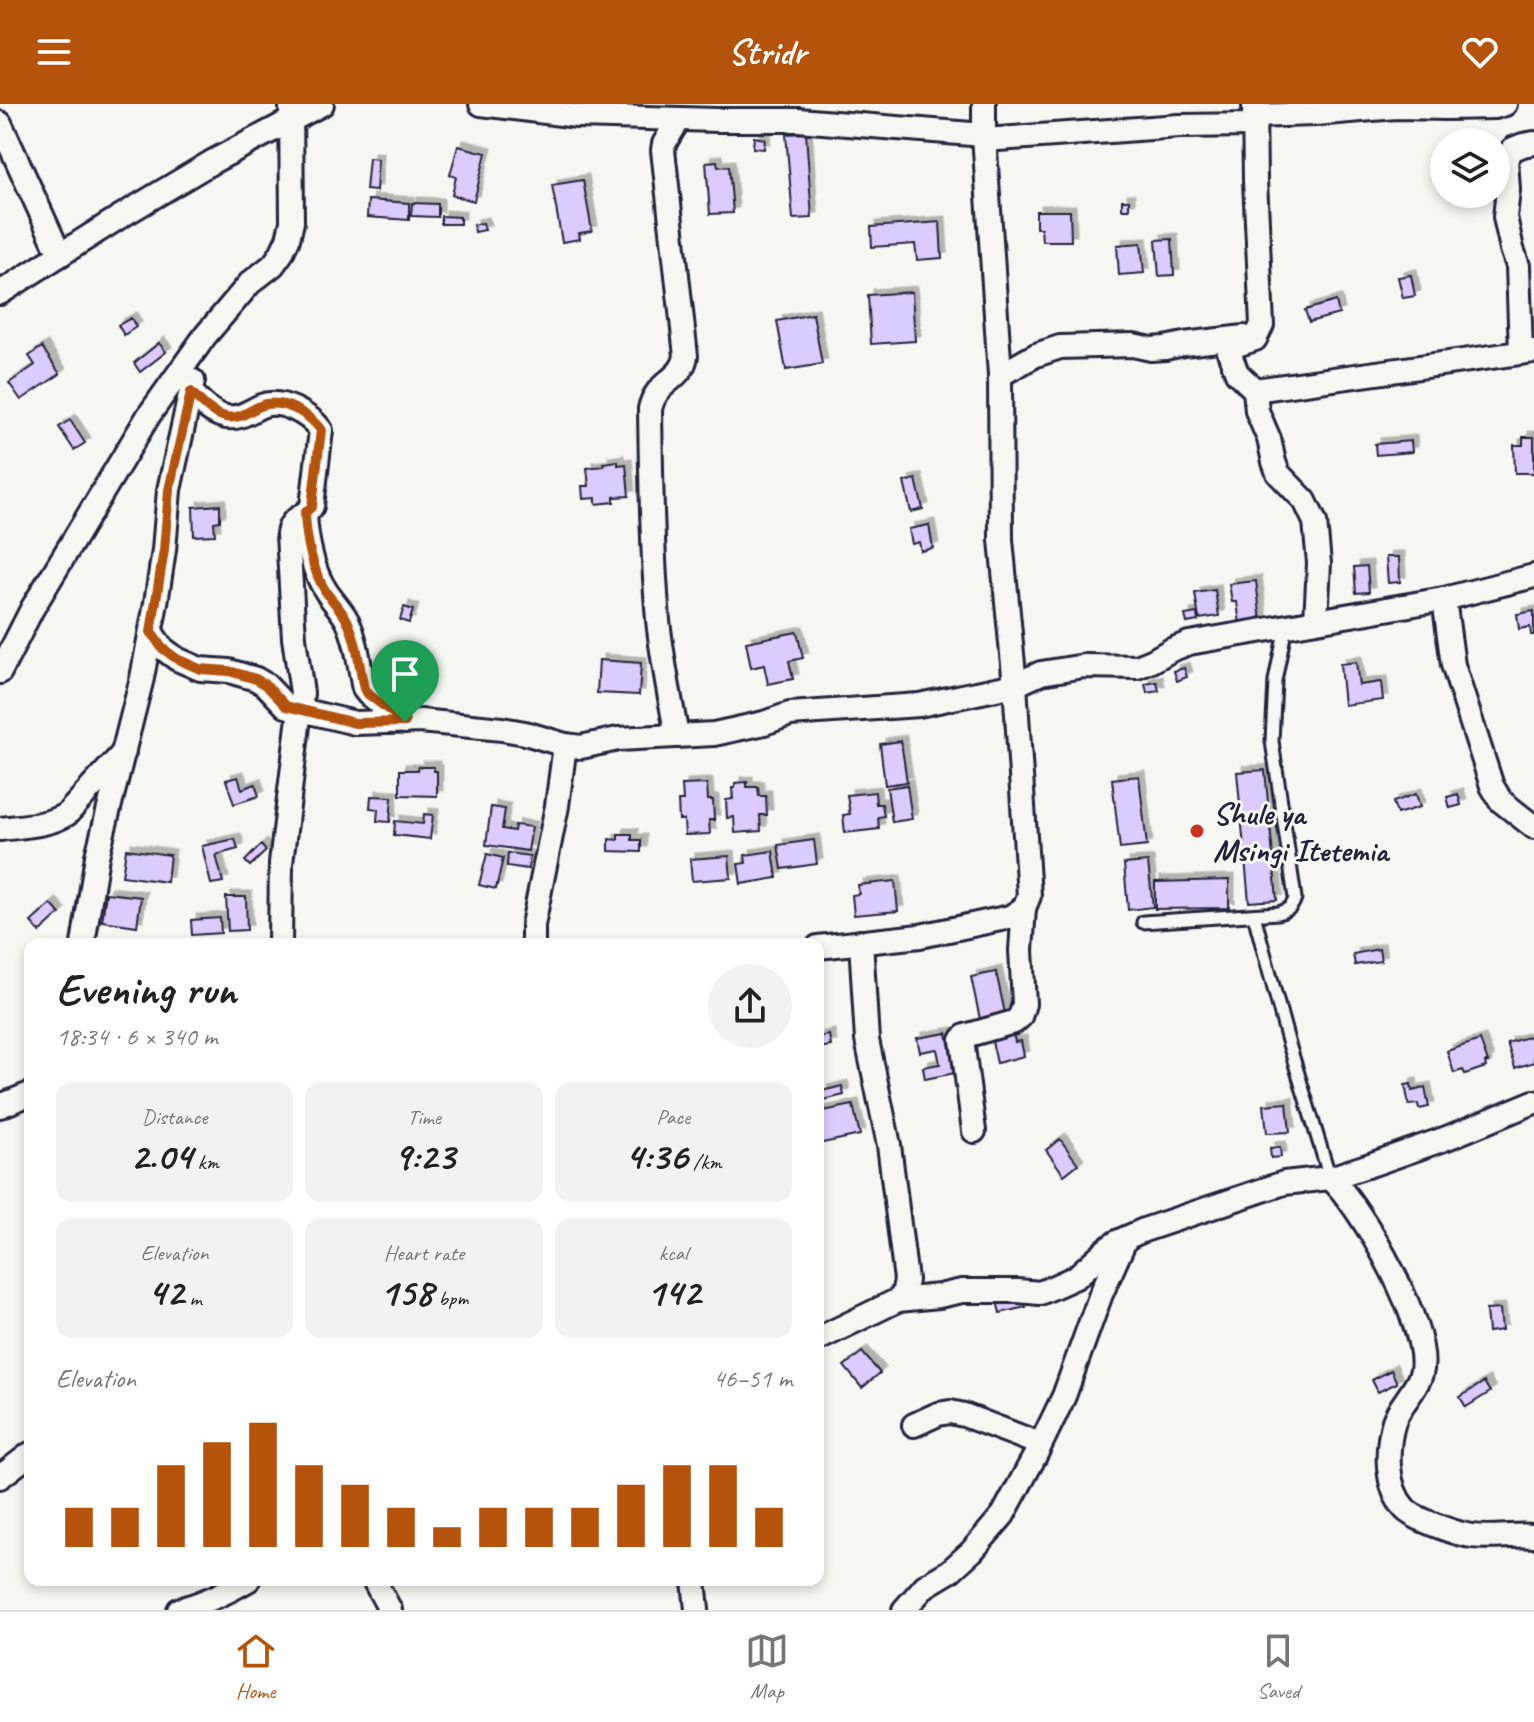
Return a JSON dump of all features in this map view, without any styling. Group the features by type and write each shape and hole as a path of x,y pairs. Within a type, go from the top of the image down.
{"street":[{"path":"0,293 291,112 322,104"},
{"path":"481,104 577,116 798,120 984,138 1103,133 1255,115 1315,114 1396,107 1495,107 1505,104"},
{"path":"974,1131 962,1040 968,1035 1014,1022 1020,1017 1024,1004 1021,950 1024,908 1029,896 1015,685 1001,540 1000,375 984,104"},
{"path":"0,672 32,609 149,415 205,336 250,283 273,265 281,254 292,222 291,112"},
{"path":"1255,115 1262,325 1258,335 1250,342 1231,347 1229,352 1237,373 1255,390 1257,411 1278,473 1305,501 1315,522 1319,563 1316,620"},
{"path":"677,736 658,620 650,409 656,392 683,368 686,356 663,150 679,119"},
{"path":"0,123 60,255"},
{"path":"1255,390 1527,352 1518,266 1505,217 1508,190 1506,159 1513,149 1534,143"},
{"path":"1000,375 1036,355 1060,347 1133,345 1151,349 1258,335"},
{"path":"84,938 97,856 142,678 164,550 169,490 205,336"},
{"path":"191,392 207,408 227,417 239,417 265,404 278,405 296,409 321,430 312,506 289,525 288,534 294,638 302,693 281,863 283,938"},
{"path":"305,513 311,555 323,588 347,619 359,652 364,689 405,722"},
{"path":"151,632 162,648 177,659 200,669 229,671 256,679 286,706 355,723 451,723 512,730 581,747 618,739 714,734 790,714 919,705 1015,685 1041,673 1084,666 1137,667 1189,643 1444,599 1534,576"},
{"path":"1444,599 1453,665 1492,786 1501,801 1534,827"},
{"path":"533,938 565,745"},
{"path":"0,829 39,825 67,814 125,751"},
{"path":"824,946 920,936 1010,917 1024,908"},
{"path":"824,1336 898,1300 903,1295 906,1280 889,1145 867,1040 861,942"},
{"path":"0,1106 24,1096"},
{"path":"898,1300 962,1291 1040,1293 1076,1277 1107,1249 1126,1238 1171,1220 1284,1183 1330,1178 1447,1138 1534,1102"},
{"path":"1330,1178 1346,1194 1382,1253 1420,1339 1422,1371 1398,1411 1390,1439 1393,1487 1402,1505 1409,1513 1468,1536 1534,1536"},
{"path":"904,1610 925,1586 950,1571 972,1551 1003,1515 1064,1396 1101,1294 1126,1238"},
{"path":"914,1425 950,1412 1040,1444"},
{"path":"0,1477 24,1459"},
{"path":"179,1610 202,1604 238,1586"},
{"path":"377,1586 390,1610"},
{"path":"695,1586 697,1610"}],"lane":[{"path":"1143,922 1278,913 1290,909 1295,898 1272,741 1275,681 1286,626"},
{"path":"1254,915 1330,1178"}],"building":[{"path":"806,133 812,218 793,219 786,134"},
{"path":"754,137 765,139 764,149 753,148"},
{"path":"458,146 486,153 474,201 452,195 456,177 450,175"},
{"path":"369,158 378,159 376,191 366,190"},
{"path":"717,161 718,167 729,166 733,213 710,214 706,162"},
{"path":"583,180 592,231 579,233 580,239 562,242 552,185"},
{"path":"368,200 409,203 409,220 367,217"},
{"path":"1122,200 1129,200 1129,209 1122,209"},
{"path":"412,203 438,204 438,217 411,216"},
{"path":"1036,211 1070,211 1071,241 1042,241 1041,228 1036,228"},
{"path":"441,216 460,217 460,224 441,224"},
{"path":"940,222 942,258 917,260 915,244 872,247 871,227"},
{"path":"483,223 485,230 475,232 473,225"},
{"path":"1172,239 1174,275 1159,276 1156,240"},
{"path":"1141,243 1144,273 1119,275 1117,245"},
{"path":"1411,275 1415,296 1403,298 1398,277"},
{"path":"912,292 915,341 871,344 868,295"},
{"path":"1336,301 1339,314 1309,322 1305,310"},
{"path":"813,314 822,364 786,370 777,321"},
{"path":"131,318 136,327 124,335 118,325"},
{"path":"159,343 166,352 140,372 134,363"},
{"path":"42,347 60,374 21,400 9,383 35,365 29,356"},
{"path":"70,420 85,443 74,450 59,427"},
{"path":"1523,437 1534,437 1534,473 1515,473 1514,445 1523,445"},
{"path":"1411,441 1412,452 1376,455 1375,444"},
{"path":"618,461 618,465 626,464 629,496 614,497 614,502 596,504 596,498 583,499 582,486 589,486 587,468"},
{"path":"916,479 923,509 911,512 904,482"},
{"path":"220,505 220,521 214,522 215,535 194,536 193,507"},
{"path":"929,525 933,548 921,551 919,542 912,544 909,529"},
{"path":"1386,557 1399,557 1400,582 1388,583"},
{"path":"1367,566 1369,592 1356,593 1354,567"},
{"path":"1256,581 1261,621 1240,624 1237,602 1232,602 1229,584"},
{"path":"1215,590 1219,616 1199,619 1195,593"},
{"path":"404,607 413,610 409,623 400,620"},
{"path":"1534,611 1534,635 1531,635 1530,627 1519,629 1517,614"},
{"path":"1197,613 1198,621 1187,623 1185,615"},
{"path":"797,632 803,658 789,661 793,679 768,684 764,665 751,668 746,642"},
{"path":"599,660 641,663 639,695 597,693"},
{"path":"1356,662 1359,685 1381,682 1383,700 1344,705 1340,664"},
{"path":"1184,668 1187,677 1177,681 1174,671"},
{"path":"1157,682 1159,691 1147,693 1145,684"},
{"path":"901,741 907,782 885,785 880,744"},
{"path":"418,767 434,767 437,771 437,796 400,795 400,770 418,770"},
{"path":"1265,770 1277,900 1249,902 1237,772"},
{"path":"1139,776 1147,846 1120,849 1112,779"},
{"path":"238,777 242,789 255,784 259,796 234,804 226,780"},
{"path":"747,782 747,787 758,787 759,796 766,796 767,815 760,815 761,831 735,833 734,817 727,818 726,800 733,799 735,783"},
{"path":"707,784 708,800 713,800 714,820 709,820 710,834 685,835 684,820 679,820 678,801 683,801 682,785"},
{"path":"907,785 912,819 892,822 887,788"},
{"path":"875,792 876,804 882,804 884,816 878,817 879,829 845,833 843,815 850,814 847,795"},
{"path":"1416,794 1420,807 1397,814 1393,802"},
{"path":"1458,794 1461,805 1450,808 1447,797"},
{"path":"371,796 392,797 390,822 377,821 378,809 370,808"},
{"path":"491,807 505,809 502,829 514,831 515,825 532,827 528,851 486,845"},
{"path":"424,814 433,815 430,839 394,835 395,821 423,824"},
{"path":"618,834 632,834 632,840 641,840 641,852 609,851 609,839 618,840"},
{"path":"235,839 238,849 216,855 223,882 211,884 202,846"},
{"path":"814,840 817,864 782,869 778,845"},
{"path":"261,845 266,851 250,866 245,861"},
{"path":"126,849 170,855 167,882 122,876"},
{"path":"773,851 777,878 741,884 738,864 746,863 745,855"},
{"path":"508,853 530,856 528,869 507,866"},
{"path":"487,854 503,858 496,889 479,885"},
{"path":"729,856 731,878 692,881 690,859"},
{"path":"1148,862 1153,907 1128,910 1124,864"},
{"path":"1229,880 1229,908 1155,909 1155,882"},
{"path":"895,881 898,911 854,915 852,895 859,894 858,885"},
{"path":"106,893 141,897 137,926 102,921"},
{"path":"226,897 246,897 247,930 228,931"},
{"path":"51,904 60,914 40,932 31,922"},
{"path":"220,918 221,933 192,935 191,920"},
{"path":"1379,949 1381,961 1355,965 1353,954"},
{"path":"996,972 1005,1013 980,1019 971,977"},
{"path":"1012,1028 1015,1042 1021,1041 1024,1056 997,1063 990,1033"},
{"path":"947,1033 955,1073 925,1079 923,1067 940,1064 937,1049 920,1052 917,1038"},
{"path":"829,1035 831,1046 824,1047 824,1036"},
{"path":"1534,1035 1534,1062 1515,1068 1507,1043"},
{"path":"1480,1040 1488,1062 1485,1062 1486,1067 1465,1074 1463,1070 1454,1073 1447,1051"},
{"path":"1411,1084 1412,1091 1425,1088 1429,1107 1419,1109 1418,1104 1409,1105 1405,1085"},
{"path":"842,1086 844,1095 824,1100 824,1090"},
{"path":"1287,1103 1290,1132 1267,1133 1264,1105"},
{"path":"853,1105 860,1135 824,1143 824,1111"},
{"path":"1060,1139 1078,1164 1064,1175 1046,1150"},
{"path":"1280,1147 1281,1157 1271,1158 1270,1148"},
{"path":"1023,1295 1026,1307 1000,1313 997,1301"},
{"path":"1500,1309 1502,1330 1488,1332 1486,1310"},
{"path":"862,1352 880,1373 862,1388 844,1366"},
{"path":"1391,1370 1397,1383 1378,1392 1372,1380"},
{"path":"1484,1382 1490,1392 1466,1407 1460,1397"}],"place":[{"name":"Shule ya Msingi Itetemia","path":"1197,831"}],"route":[{"path":"191,392 216,414 239,417 265,404 278,405 296,409 321,430 312,506 305,513 311,555 323,588 347,619 359,652 364,689 405,722 355,723 286,706 256,679 229,671 200,669 177,659 162,648 151,632 164,550 169,490 191,392"}]}
